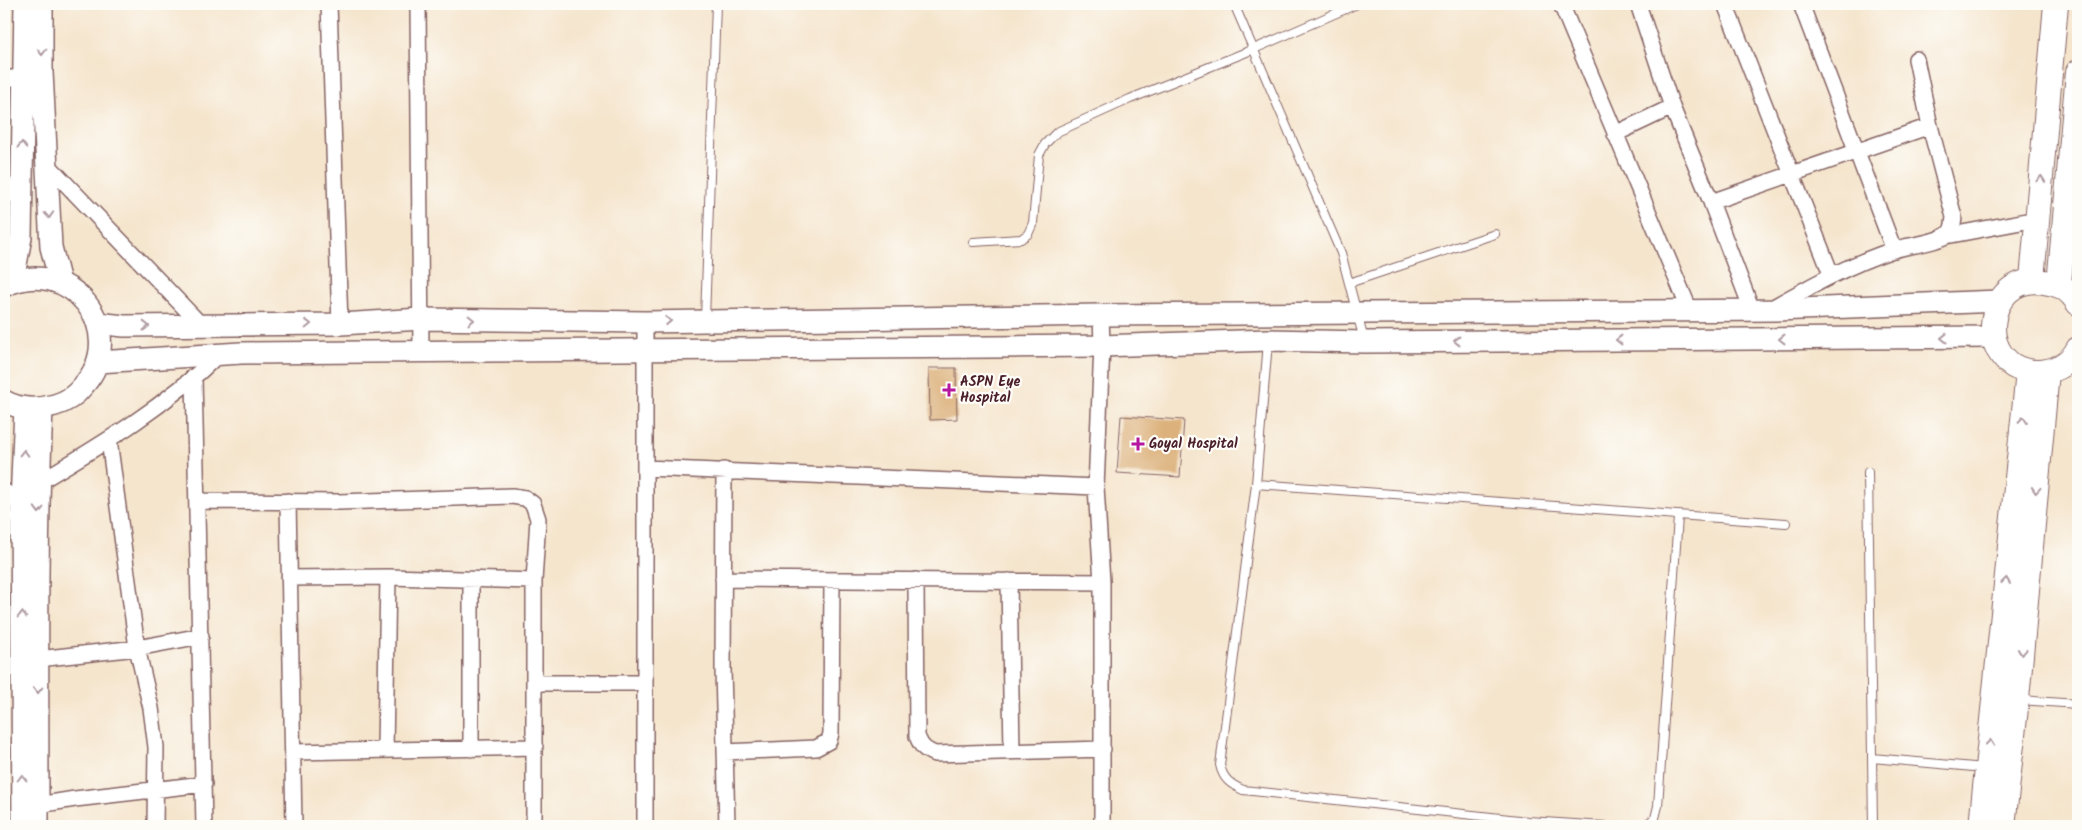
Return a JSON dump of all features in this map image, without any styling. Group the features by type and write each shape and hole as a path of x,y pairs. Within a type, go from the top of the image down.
{"main road":[{"path":"4,401 34,408 61,403 77,394 90,379 98,362 101,342 97,323 89,306 76,292 60,282 44,278 28,278 8,283 20,237 22,178 14,78 25,4"},
{"path":"42,4 42,72 51,247 60,282"},
{"path":"2032,280 2052,8"},
{"path":"2059,284 2078,72"},
{"path":"2078,303 2072,294 2059,284 2032,280 2013,287 1999,302 1992,319 1993,337 2000,353 2012,365 2038,372 2062,366 2075,355 2078,349"},
{"path":"97,323 124,326 340,324 421,319 645,322 1101,315 1690,311 1999,302"},
{"path":"1574,312 1576,340"},
{"path":"241,325 241,353"},
{"path":"98,362 241,353 1102,346 1268,340 1365,342 1993,337"},
{"path":"2003,826 2017,699 2038,372"},
{"path":"1982,826 1987,768 2038,372"},
{"path":"34,408 39,482 38,826"},
{"path":"23,826 21,504 34,408"}],"street":[{"path":"330,4 340,324"},
{"path":"418,4 421,351"},
{"path":"1560,4 1690,311"},
{"path":"1638,4 1672,107 1711,202 1760,310 1831,274 1894,250 1946,236 2037,219"},
{"path":"1725,4 1831,274"},
{"path":"1801,4 1894,250"},
{"path":"1916,58 1930,126 1954,216 1953,226 1946,236"},
{"path":"1615,134 1672,107"},
{"path":"1711,202 1930,126"},
{"path":"46,163 201,325"},
{"path":"4,198 22,178"},
{"path":"1101,315 1102,346 1096,487 1102,582 1102,826"},
{"path":"645,322 645,826"},
{"path":"39,482 109,440 194,378 219,354"},
{"path":"194,378 204,826"},
{"path":"109,440 136,648 151,708 156,747 155,826"},
{"path":"645,468 1096,487"},
{"path":"724,470 723,579 727,826"},
{"path":"4,491 21,504"},
{"path":"197,501 512,496 525,498 533,504 538,519 534,581 534,826"},
{"path":"288,501 294,826"},
{"path":"289,578 388,577 534,581"},
{"path":"385,749 388,577"},
{"path":"723,579 1102,582"},
{"path":"471,580 471,748"},
{"path":"725,752 816,748 829,740 831,724 832,580"},
{"path":"916,580 917,736 921,746 926,751 935,754 1103,749"},
{"path":"1009,581 1012,751"},
{"path":"38,659 136,648 201,636"},
{"path":"535,683 645,683"},
{"path":"293,752 535,747"},
{"path":"38,805 204,784"}],"lane":[{"path":"704,320 716,4"},
{"path":"1234,4 1341,253 1365,342"},
{"path":"973,242 1021,239 1028,234 1033,223 1039,155 1045,144 1057,132 1130,99 1254,49 1357,4"},
{"path":"1349,283 1495,234"},
{"path":"1268,340 1256,484 1220,764 1222,776 1230,784 1243,790 1528,821 1605,826"},
{"path":"1868,472 1873,826"},
{"path":"1256,484 1786,523"},
{"path":"1644,826 1655,818 1658,806 1678,516"},
{"path":"2017,699 2078,704"},
{"path":"1872,758 1987,768"}],"building":[{"path":"929,368 956,368 957,419 930,420"},
{"path":"1121,416 1184,420 1180,477 1117,473"}],"place":[{"name":"ASPN Eye Hospital","path":"949,390"},
{"name":"Goyal Hospital","path":"1138,444"}]}
